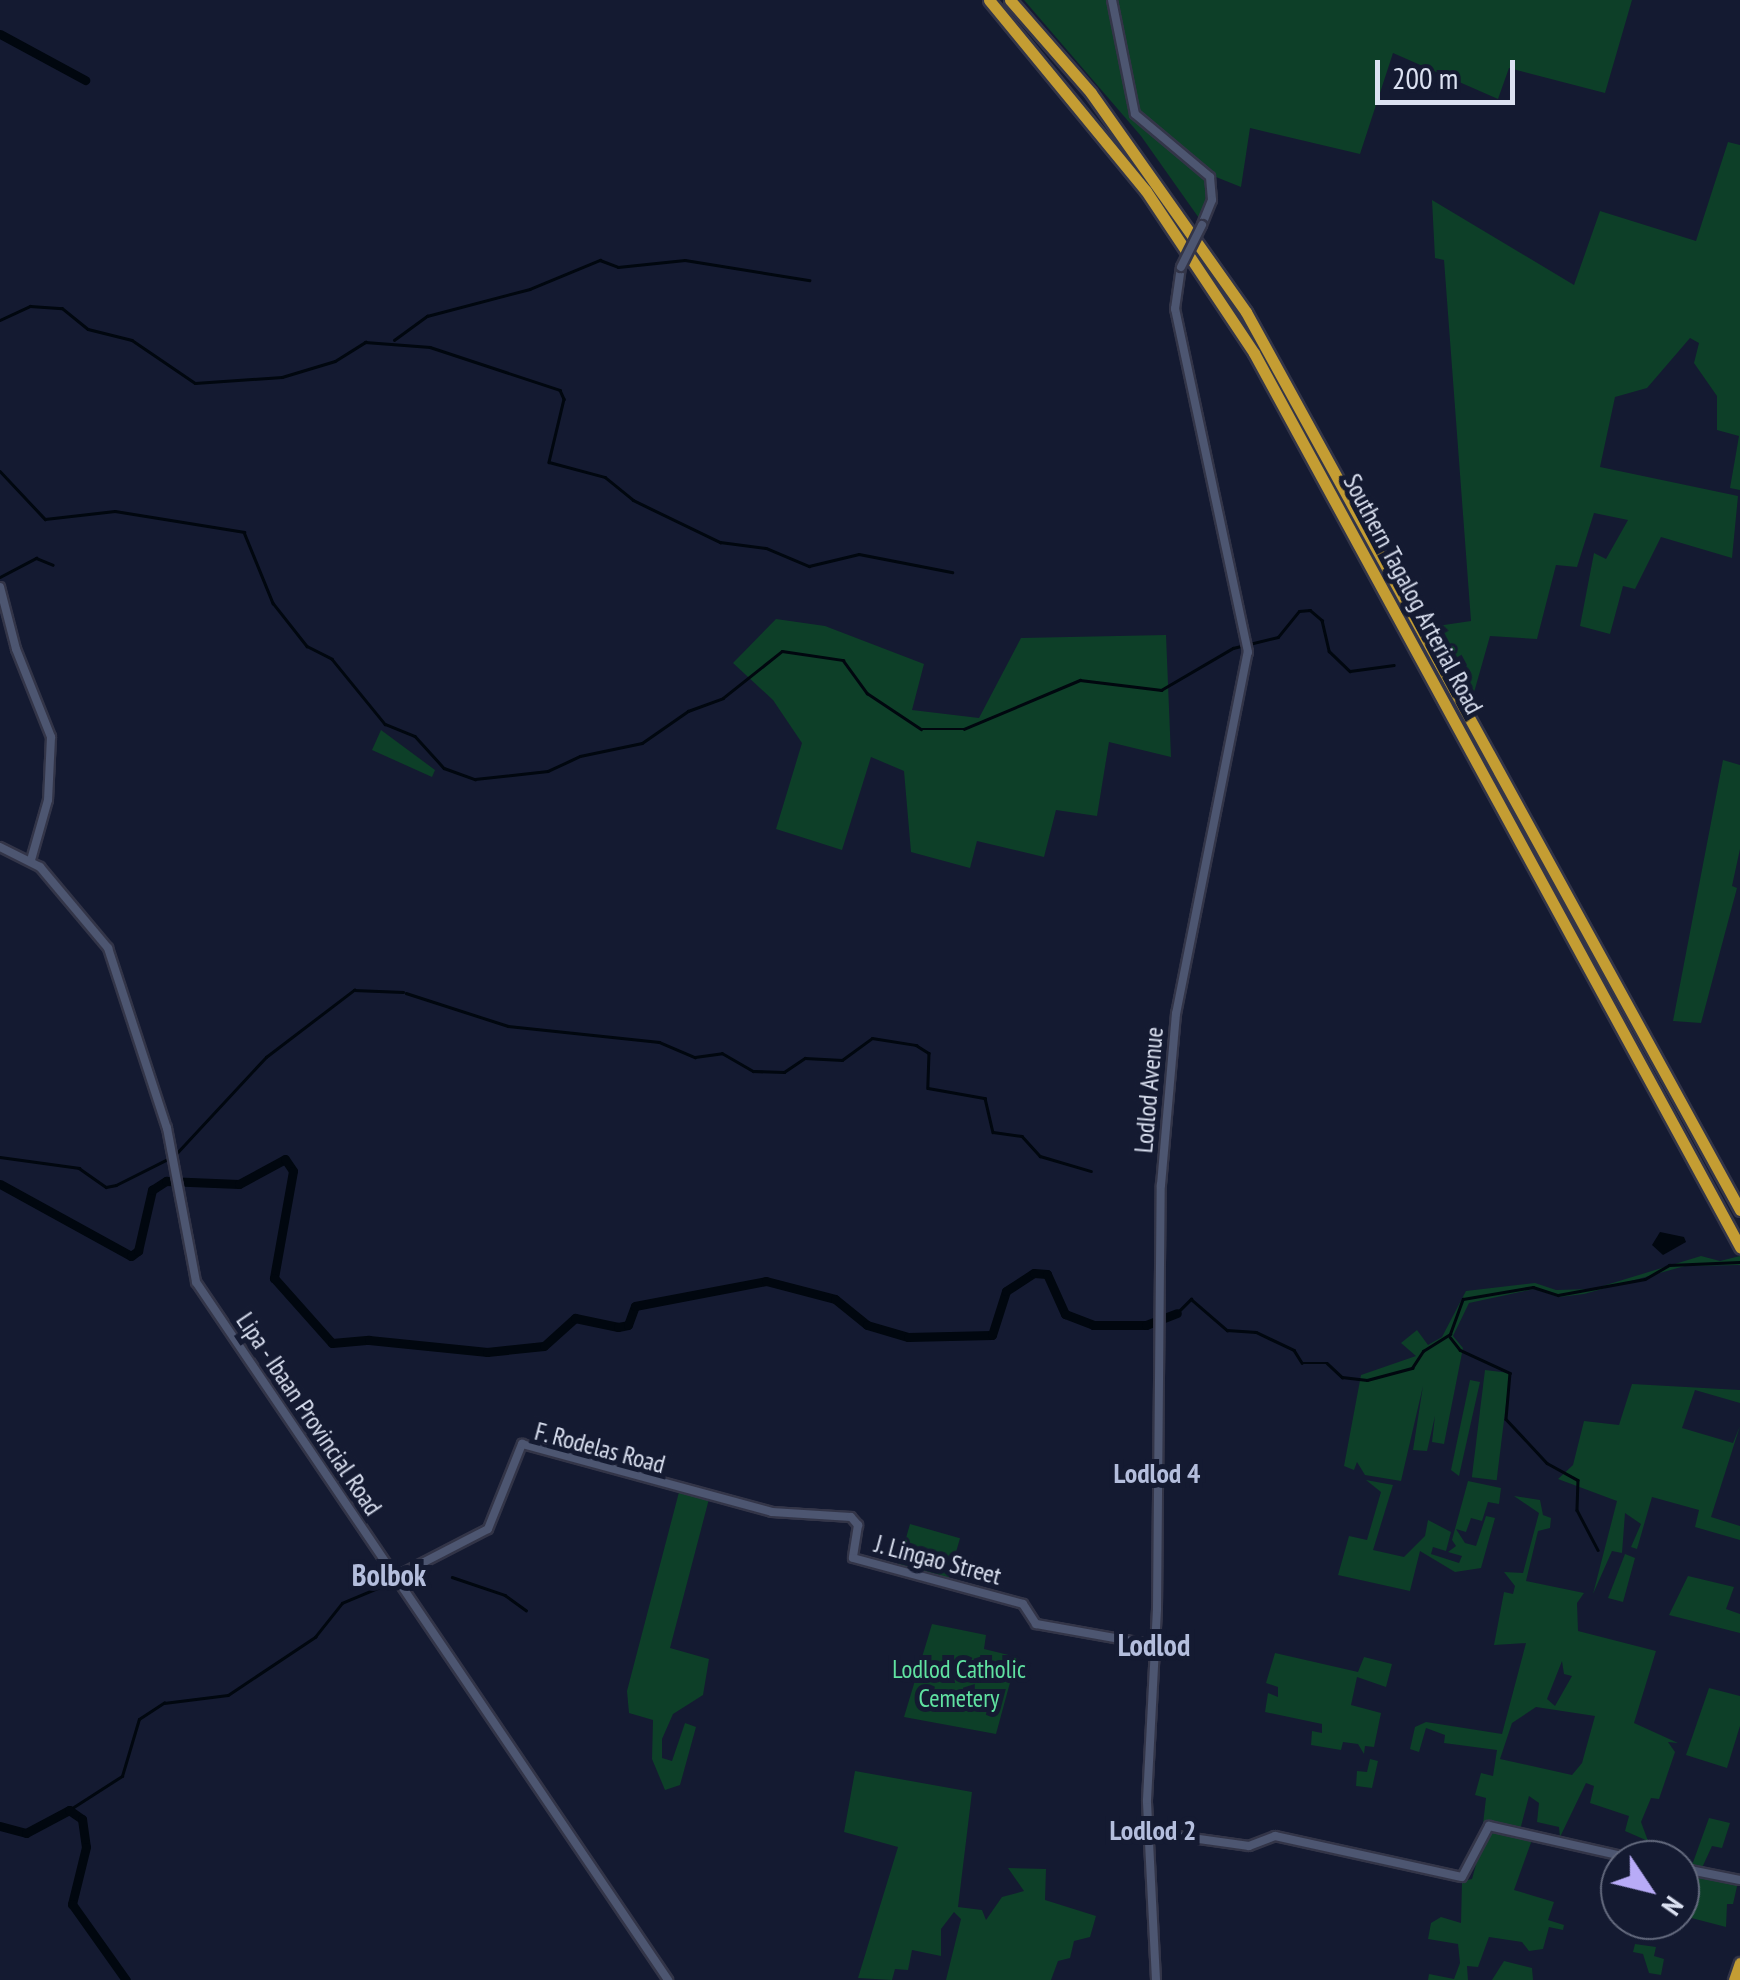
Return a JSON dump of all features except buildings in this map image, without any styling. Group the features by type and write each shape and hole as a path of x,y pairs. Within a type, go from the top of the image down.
{"highway":[{"name":"Southern Tagalog Arterial Road","path":"989,0 1134,176 1254,353 1738,1244"},
{"name":"Southern Tagalog Arterial Road","path":"1010,0 1102,108 1246,312 1740,1210"},
{"path":"1734,1980 1740,1963"}],"main road":[{"name":"Lodlod Avenue","path":"1112,0 1136,114 1156,138 1200,162 1210,177 1212,200 1181,267 1174,309 1248,640 1172,1044 1158,1237 1160,1331 1148,1832 1156,1980"},
{"path":"0,587 16,649 51,737 48,800 31,860"},
{"name":"Lipa - Ibaan Provincial Road","path":"0,846 31,860 106,943 172,1156 196,1282 668,1980"},
{"name":"F. Rodelas Road","path":"397,1576 488,1530 522,1444 772,1512 856,1521"},
{"name":"J. Lingao Street","path":"856,1521 853,1558 1023,1604 1036,1624 1154,1645"},
{"path":"1148,1832 1249,1846 1276,1836 1462,1877 1489,1826 1600,1851"},
{"path":"1700,1872 1740,1880"}],"green space":[{"path":"1024,0 1632,0 1605,93 1509,68 1498,99 1393,53 1360,154 1250,128 1241,187 1216,177 1201,221 1141,136"},
{"path":"1728,142 1740,145 1740,490 1730,488 1739,436 1717,430 1717,396 1694,363 1699,343 1690,338 1647,388 1615,397 1600,467 1738,496 1732,558 1661,537 1635,589 1623,586 1610,634 1580,626 1594,553 1606,559 1628,520 1594,513 1577,567 1556,565 1537,639 1490,636 1473,696 1437,626 1471,621 1444,260 1435,258 1432,200 1574,285 1600,211 1696,241"},
{"path":"776,619 825,626 924,664 912,710 979,718 1021,638 1166,635 1171,757 1109,742 1097,816 1056,810 1044,857 977,841 970,868 911,852 904,771 871,757 842,850 776,829 802,743 773,700 733,663"},
{"path":"381,730 435,770 432,777 372,750"},
{"path":"1723,760 1740,765 1740,849 1732,886 1737,888 1701,1023 1673,1021"},
{"path":"1701,1256 1720,1261 1740,1256 1740,1265 1685,1266 1584,1294 1559,1297 1534,1289 1469,1303 1453,1336 1463,1348 1444,1444 1432,1442 1435,1416 1427,1451 1413,1450 1423,1386 1401,1481 1365,1475 1357,1462 1354,1470 1344,1466 1361,1375 1416,1356 1401,1343 1417,1330 1428,1345 1442,1337 1466,1291 1535,1283 1556,1290 1593,1289"},
{"path":"1485,1370 1510,1373 1497,1480 1472,1477"},
{"path":"1470,1380 1480,1382 1459,1476 1451,1470"},
{"path":"1632,1384 1740,1390 1740,1403 1695,1390 1682,1428 1733,1443 1740,1426 1711,1517 1740,1526 1740,1540 1695,1527 1699,1510 1652,1497 1637,1549 1631,1547 1641,1524 1625,1513 1622,1553 1612,1551 1593,1594 1617,1501 1558,1479 1573,1465 1584,1421 1619,1425"},
{"path":"1366,1480 1393,1485 1373,1550 1404,1557 1425,1536 1428,1520 1451,1532 1446,1551 1433,1547 1431,1554 1459,1563 1462,1556 1448,1552 1456,1546 1452,1540 1468,1481 1501,1488 1499,1504 1488,1502 1482,1521 1471,1518 1466,1532 1456,1529 1465,1543 1476,1546 1486,1516 1495,1518 1481,1568 1455,1572 1420,1551 1410,1591 1338,1575 1349,1536 1367,1540 1381,1492"},
{"path":"679,1492 709,1499 670,1648 709,1659 703,1695 673,1714 662,1739 662,1758 672,1761 685,1723 696,1727 680,1785 665,1790 652,1759 653,1720 629,1713 627,1691"},
{"path":"1514,1496 1540,1500 1543,1515 1551,1518 1550,1528 1538,1531 1526,1581 1584,1593 1577,1603 1578,1631 1656,1651 1634,1723 1678,1743 1668,1742 1675,1752 1659,1799 1651,1798 1641,1822 1648,1840 1625,1831 1629,1816 1590,1803 1594,1786 1586,1783 1560,1837 1559,1827 1537,1822 1539,1803 1529,1796 1520,1830 1483,1824 1486,1798 1475,1795 1481,1773 1493,1776 1497,1750 1444,1743 1445,1735 1426,1728 1419,1752 1410,1749 1415,1727 1426,1722 1502,1734 1526,1643 1494,1645 1504,1592 1513,1594 1515,1586 1504,1572 1523,1573 1539,1513","holes":["1562,1661 1564,1674 1572,1676 1555,1706 1547,1699","1536,1707 1595,1716 1582,1763 1572,1775 1500,1759 1512,1723"]},
{"path":"910,1524 960,1538 947,1584 897,1569"},
{"path":"1625,1554 1635,1558 1623,1602 1608,1598"},
{"path":"1688,1576 1734,1587 1726,1609 1740,1614 1740,1633 1669,1615"},
{"name":"Lodlod Catholic Cemetery","path":"932,1624 986,1635 984,1649 1017,1657 996,1734 904,1717"},
{"path":"1275,1653 1358,1672 1364,1657 1392,1664 1386,1687 1357,1677 1351,1705 1381,1713 1374,1747 1365,1746 1364,1754 1358,1744 1343,1742 1341,1750 1311,1745 1312,1731 1322,1733 1322,1724 1265,1712 1268,1693 1278,1697 1278,1687 1266,1683"},
{"path":"1709,1688 1740,1696 1740,1726 1727,1768 1686,1755"},
{"path":"1370,1759 1378,1761 1372,1788 1356,1786 1357,1771 1367,1772"},
{"path":"855,1771 972,1792 958,1907 982,1910 986,1920 1002,1897 1024,1891 1008,1868 1046,1869 1045,1900 1096,1916 1090,1937 1074,1941 1070,1958 1058,1961 1051,1980 946,1980 961,1919 954,1912 941,1929 941,1956 912,1950 908,1970 895,1969 892,1980 858,1978 898,1847 844,1832"},
{"path":"1709,1818 1730,1823 1722,1848 1712,1846 1701,1870 1700,1843"},
{"path":"1486,1828 1533,1837 1514,1890 1554,1902 1548,1920 1564,1925 1563,1930 1549,1927 1543,1949 1529,1951 1522,1942 1489,1937 1478,1967 1467,1966 1468,1980 1428,1980 1429,1974 1454,1979 1460,1963 1458,1944 1428,1939 1431,1923 1441,1917 1461,1923 1462,1881 1472,1879"},
{"path":"1700,1875 1738,1882 1733,1904 1727,1904 1726,1927 1700,1920"},
{"path":"1635,1944 1656,1947 1654,1956 1664,1959 1661,1975 1649,1973 1643,1954 1633,1952"},
{"path":"1504,1961 1532,1968 1533,1980 1492,1980"}],"shaded area":[{"path":"1660,1232 1684,1237 1686,1242 1663,1255 1652,1245"}],"waterway":[{"path":"0,34 85,80"},
{"path":"394,340 427,316 530,289 600,260 618,267 685,260 809,280"},
{"path":"0,320 30,306 62,308 88,329 132,340 195,383 282,377 335,361 365,342 430,347 560,390 564,399 549,462 605,477 633,500 720,542 766,548 809,566 859,554 952,572"},
{"path":"0,471 45,519 115,511 244,532 273,603 307,646 332,659 385,724 415,736 444,768 475,779 548,771 580,756 642,743 688,711 723,698 782,651 843,660 867,693 921,729 964,729 1080,680 1161,690 1233,648 1278,637 1299,611 1310,610 1322,620 1329,651 1350,671 1394,665"},
{"path":"0,577 36,558 53,565"},
{"path":"0,1157 79,1168 106,1187 116,1185 174,1156 266,1057 354,990 403,992"},
{"path":"406,993 508,1026 659,1042 695,1057 722,1053 753,1071 784,1072 805,1058 842,1060 872,1038 916,1045 929,1053 928,1088 985,1098 993,1132 1022,1136 1040,1156 1091,1171"},
{"path":"0,1184 131,1256 138,1251 152,1190 166,1181 239,1184 285,1159 293,1171 274,1278 332,1343 369,1340 487,1352 544,1346 575,1318 618,1327 628,1325 635,1306 766,1281 835,1299 867,1325 908,1337 992,1335 1006,1291 1034,1273 1047,1274 1065,1314 1093,1325 1146,1325 1177,1313"},
{"path":"1177,1313 1191,1299 1227,1330 1256,1332 1294,1350 1302,1363 1327,1363 1342,1377 1367,1380 1412,1368 1423,1351 1450,1334 1463,1299 1533,1287 1558,1295 1645,1279 1669,1265 1740,1262"},
{"path":"1450,1337 1460,1350 1510,1373 1506,1419 1547,1463 1578,1480 1577,1510 1598,1550"},
{"path":"452,1577 505,1595 526,1610"},
{"path":"69,1810 122,1776 139,1719 164,1703 228,1695 315,1637 342,1603 380,1587"},
{"path":"0,1826 26,1833 69,1810 82,1819 86,1847 72,1904 126,1980"}],"district":[{"name":"Lodlod 4","path":"1157,1473"},
{"name":"Bolbok","path":"389,1575"},
{"name":"Lodlod","path":"1154,1645"},
{"name":"Lodlod 2","path":"1153,1830"}]}
